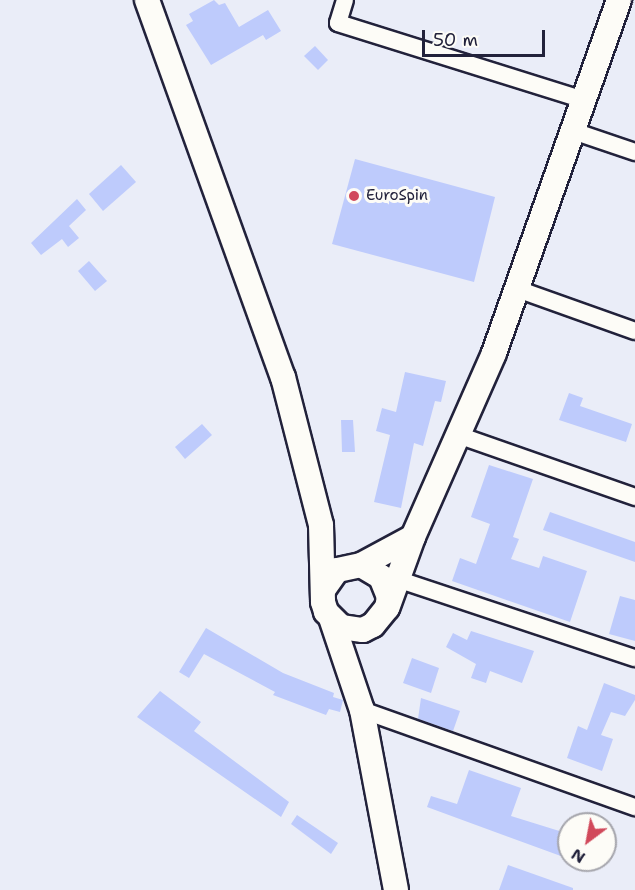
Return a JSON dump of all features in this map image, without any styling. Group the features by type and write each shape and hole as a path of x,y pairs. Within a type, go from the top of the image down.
{"main road":[{"path":"147,0 283,377 321,525 323,602 352,676 362,710 396,890"},
{"path":"352,676 400,579 413,537 458,435 517,289 580,99 619,0"},
{"path":"321,525 362,568 386,586 380,617"},
{"path":"323,590 332,574 362,568 413,537"},
{"path":"332,621 352,630 380,617"}],"street":[{"path":"345,0 338,23 580,99"},
{"path":"570,130 635,152"},
{"path":"517,289 635,331"},
{"path":"458,435 635,497"},
{"path":"362,568 635,658"},
{"path":"362,710 635,807"}],"building":[{"path":"214,0 219,5 225,3 239,27 268,10 281,31 266,40 263,35 211,65 186,25 193,21 189,14"},
{"path":"315,46 328,60 318,70 304,56"},
{"path":"355,159 495,197 474,282 332,244"},
{"path":"121,165 136,182 103,211 89,194"},
{"path":"77,199 86,210 69,226 79,238 68,247 62,239 41,255 31,243"},
{"path":"89,261 107,281 95,291 78,271"},
{"path":"405,372 446,381 441,402 435,401 423,446 414,443 401,508 374,502 390,435 376,431 382,408 396,412"},
{"path":"569,393 583,398 580,406 632,424 626,442 559,420"},
{"path":"341,420 353,420 355,452 342,452"},
{"path":"202,424 212,435 185,459 175,447"},
{"path":"489,465 533,479 513,537 519,539 511,559 539,568 543,556 587,571 570,622 452,581 460,558 476,564 490,524 471,517"},
{"path":"550,512 635,542 635,562 543,530"},
{"path":"620,596 635,600 635,641 609,634"},
{"path":"206,628 283,673 334,693 333,697 343,700 340,712 329,709 326,715 273,695 275,692 204,654 189,678 179,672"},
{"path":"471,631 534,651 522,683 490,671 486,683 471,678 476,664 446,647 453,633 467,640"},
{"path":"412,658 439,668 431,693 403,683"},
{"path":"604,683 635,695 635,700 625,716 611,712 601,735 613,739 602,771 567,758 578,726 587,730"},
{"path":"160,691 201,722 194,731 289,802 281,817 137,717"},
{"path":"421,698 460,711 453,731 418,719"},
{"path":"469,770 521,788 511,816 557,830 557,855 427,807 431,796 457,804"},
{"path":"297,815 338,843 331,854 291,824"},
{"path":"508,865 573,888 573,890 499,890"}],"place":[{"name":"EuroSpin","path":"354,196"}]}
